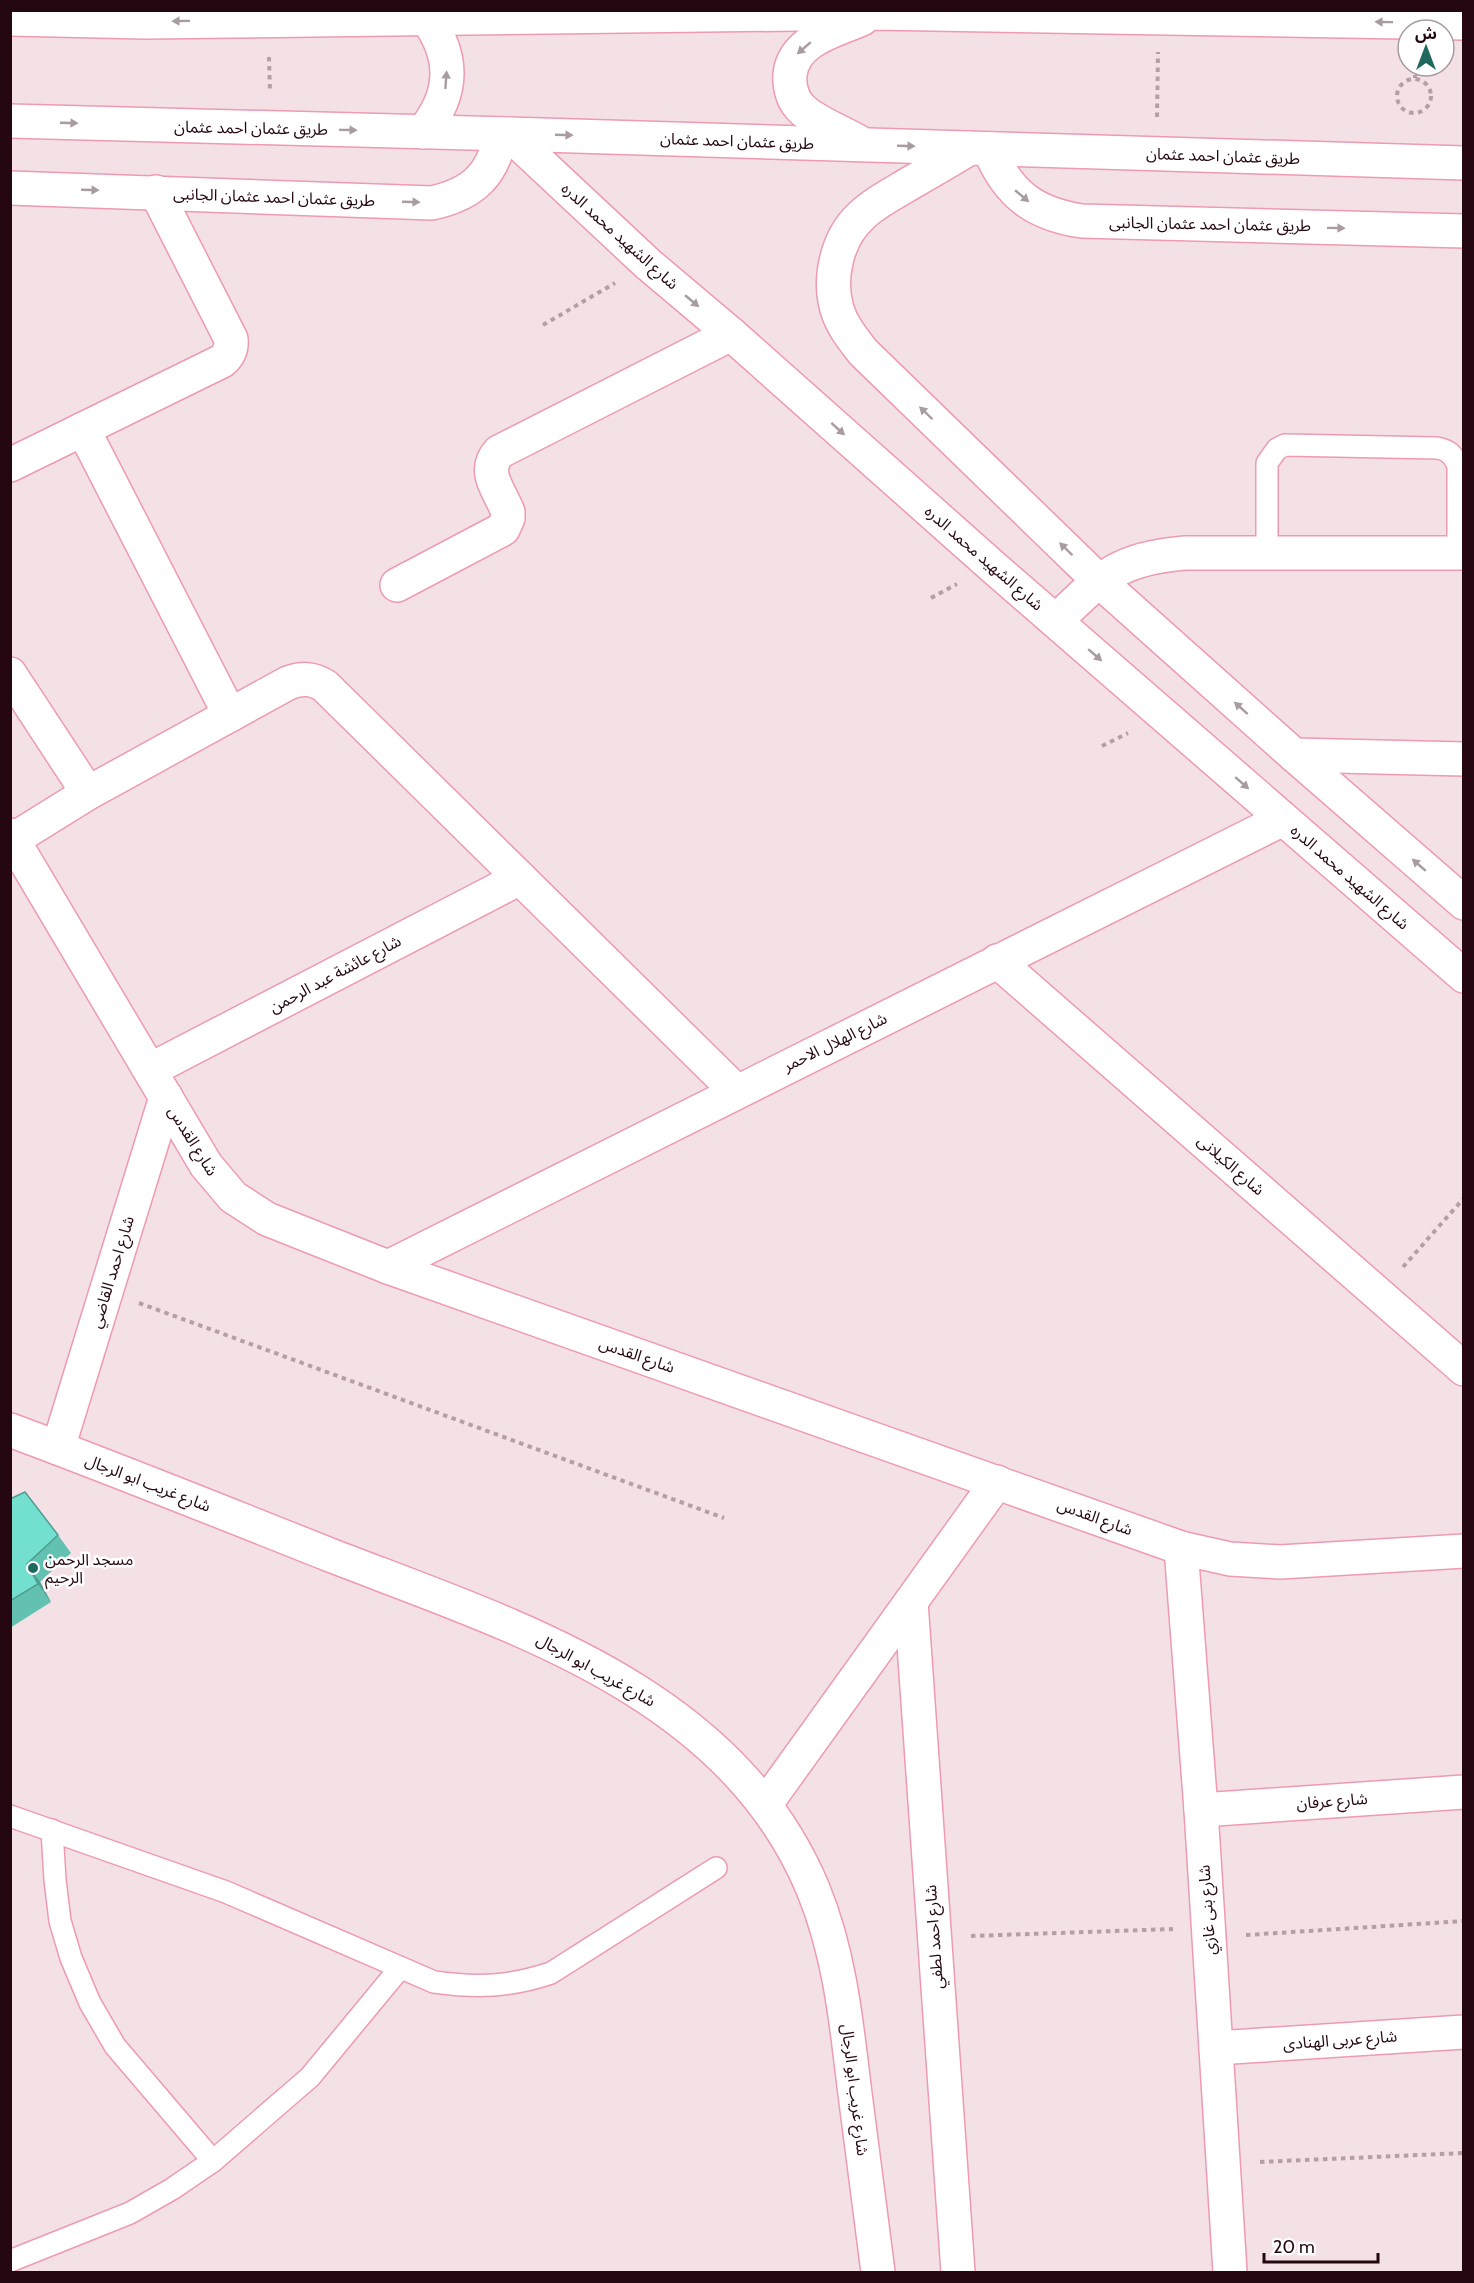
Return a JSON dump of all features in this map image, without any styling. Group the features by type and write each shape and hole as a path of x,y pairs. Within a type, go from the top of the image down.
{"street":[{"path":"10,19 283,15 428,20 760,12 875,14 928,12 1159,18 1276,15 1464,23"},
{"path":"865,145 809,114 799,106 792,94 790,75 796,56 804,46 875,14"},
{"path":"423,132 440,106 447,76 443,46 428,20"},
{"name":"طريق عثمان احمد عثمان","path":"10,121 1464,163"},
{"name":"طريق عثمان احمد عثمان الجانبى","path":"10,188 432,203 451,199 468,191 481,180 491,166 505,134"},
{"name":"شارع الشهيد محمد الدره","path":"505,134 648,264 731,334 1464,976"},
{"path":"980,148 879,202 860,217 845,237 836,260 833,285 837,310 847,332 863,352 1098,580 1293,755 1464,903"},
{"name":"طريق عثمان احمد عثمان الجانبى","path":"980,148 997,167 1007,183 1022,198 1040,210 1060,218 1082,221 1464,231"},
{"path":"10,465 222,361 230,351 231,339 156,192"},
{"path":"397,585 503,529 508,512 491,477 490,470 491,463 499,452 731,334"},
{"path":"83,429 230,716"},
{"path":"1056,621 1098,580 1137,561 1161,555 1461,553"},
{"path":"10,674 88,794"},
{"path":"12,837 297,680 307,678 317,681 326,686 736,1091"},
{"path":"1293,755 1464,759"},
{"name":"شارع الهلال الاحمر","path":"387,1267 1283,819"},
{"name":"شارع القدس","path":"12,837 206,1165 233,1197 267,1219 387,1267 1181,1548 1230,1559 1280,1562 1464,1551"},
{"name":"شارع عائشة عبد الرحمن","path":"158,1083 520,878"},
{"name":"شارع الكيلانى","path":"998,961 1464,1369"},
{"name":"شارع احمد القاضي","path":"58,1448 106,1290 158,1083"},
{"name":"شارع غريب ابو الرجال","path":"10,1430 519,1629 629,1685 683,1721 730,1765 765,1805 789,1842 812,1887 829,1933 841,1982 878,2272"},
{"path":"765,1805 997,1482"},
{"name":"شارع بنى غازي","path":"1181,1548 1201,1810 1230,2272"},
{"name":"شارع احمد لطفي","path":"911,1602 958,2272"},
{"name":"شارع عرفان","path":"1201,1810 1464,1792"},
{"name":"شارع عربى الهنادى","path":"1216,2048 1464,2032"}],"lane":[{"path":"1267,553 1267,463 1277,449 1285,445 1437,447 1447,450 1454,456 1458,465 1461,553"},
{"path":"10,1816 226,1892 434,1982 462,1986 494,1986 522,1982 551,1973 716,1868"},
{"path":"52,1830 54,1881 60,1921 71,1958 90,2002 116,2046 213,2161"},
{"path":"10,2260 130,2213 213,2161 310,2077 400,1968"}],"path":[{"path":"271,129 283,15"},
{"path":"1156,154 1159,18"},
{"path":"1415,78 1428,86 1431,100 1421,112 1414,114 1401,108 1396,95 1397,88 1402,83 1415,78"},
{"path":"543,325 648,264"},
{"path":"1379,1295 1464,1198"},
{"path":"106,1290 724,1518"},
{"path":"934,1938 1209,1933 1464,1921"},
{"path":"1223,2164 1464,2153"}],"building":[{"path":"25,1492 58,1535 27,1564 38,1584 10,1601 10,1499"}],"place":[{"name":"مسجد الرحمن الرحيم","path":"33,1568"}]}
